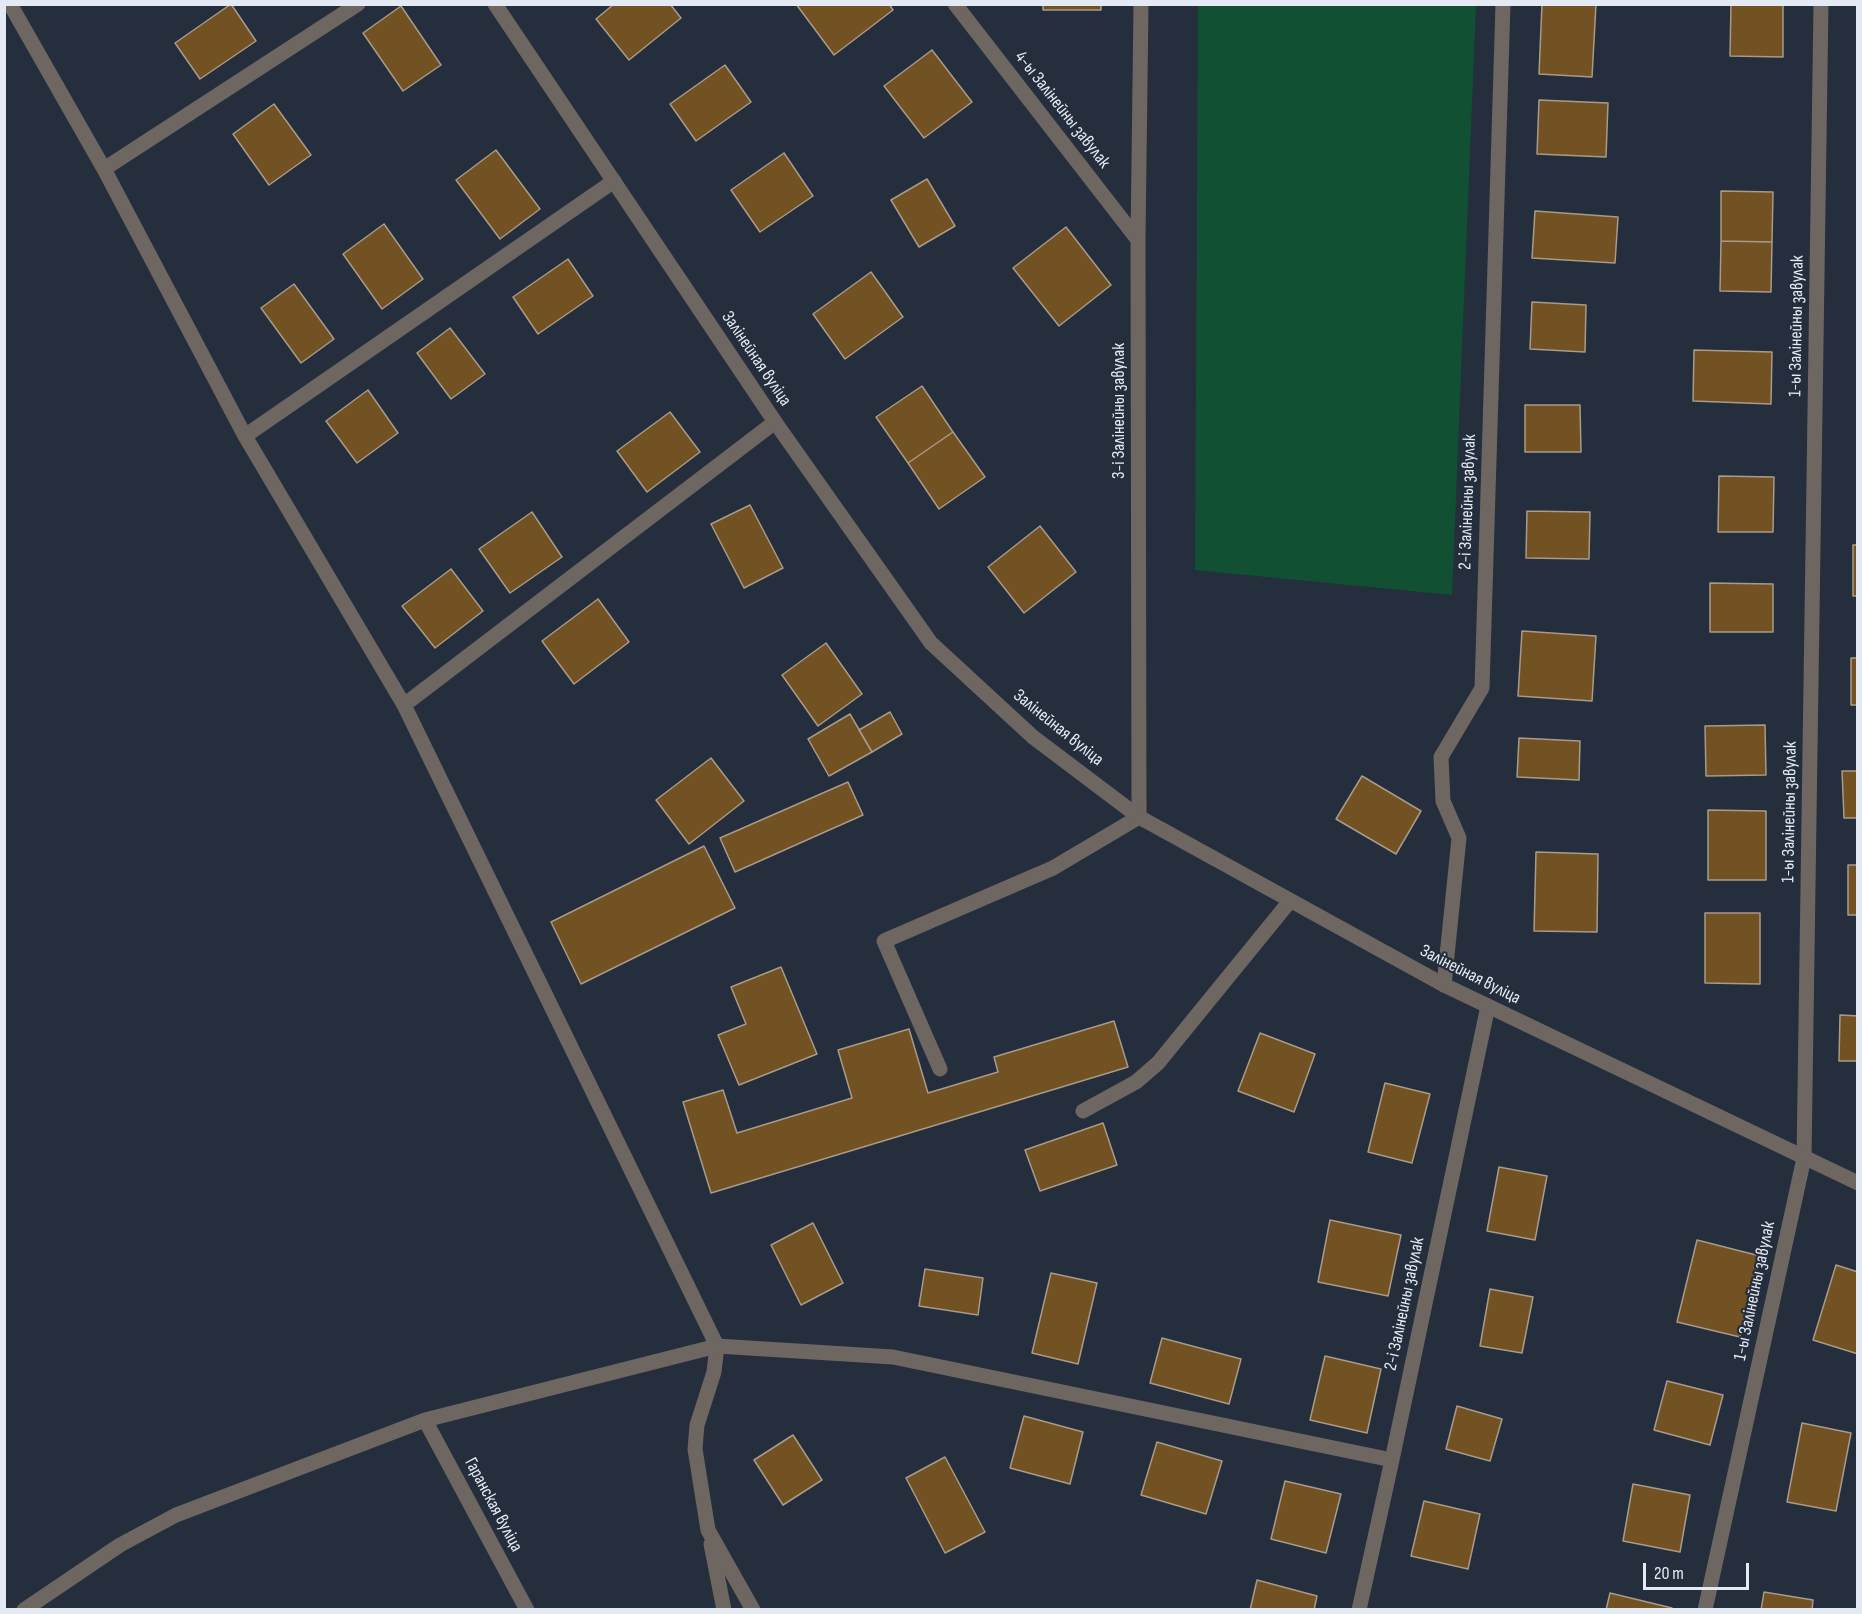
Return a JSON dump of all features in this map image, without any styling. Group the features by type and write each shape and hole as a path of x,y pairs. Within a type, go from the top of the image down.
{"street":[{"path":"10,4 104,169 245,436 404,705 717,1346 714,1372 697,1425 695,1449 724,1610"},
{"path":"104,169 358,4"},
{"name":"Залінейная вуліца","path":"495,4 776,422 931,643 1033,737 1139,817 1444,985 1857,1183"},
{"name":"4-ы Залінейны завулак","path":"956,4 1138,240"},
{"name":"3-і Залінейны завулак","path":"1139,817 1138,240 1141,4"},
{"name":"2-і Залінейны завулак","path":"1444,985 1459,838 1443,801 1441,757 1482,688 1503,4"},
{"name":"1-ы Залінейны завулак","path":"1705,1610 1804,1158 1821,4"},
{"path":"245,436 614,181"},
{"path":"404,705 776,422"},
{"path":"940,1069 884,941 1053,868 1139,817"},
{"path":"1083,1111 1136,1082 1158,1064 1290,900"},
{"name":"2-і Залінейны завулак","path":"1359,1610 1488,1006"},
{"path":"24,1610 120,1545 176,1515 425,1420 717,1346 893,1357 1392,1460"},
{"name":"Гаранская вуліца","path":"425,1420 527,1610"},
{"path":"708,1530 753,1610"}],"green space":[{"path":"1198,5 1476,5 1452,595 1195,570"}],"building":[{"path":"231,4 256,41 200,79 175,43"},
{"path":"614,4 670,4 681,18 629,60 596,19"},
{"path":"796,4 889,4 893,10 834,55"},
{"path":"1043,4 1101,4 1101,10 1043,10"},
{"path":"1542,4 1596,4 1592,77 1539,74"},
{"path":"1731,4 1783,4 1783,57 1730,56"},
{"path":"401,6 441,65 403,91 363,33"},
{"path":"932,50 972,102 924,138 884,86"},
{"path":"725,65 751,102 696,141 670,104"},
{"path":"1539,100 1608,103 1606,157 1537,154"},
{"path":"274,104 311,155 269,185 233,134"},
{"path":"496,150 540,209 500,239 456,180"},
{"path":"784,153 813,196 760,232 731,190"},
{"path":"927,179 955,226 919,247 891,200"},
{"path":"1721,191 1773,192 1772,242 1721,241"},
{"path":"1535,211 1618,217 1615,263 1532,258"},
{"path":"384,224 423,279 382,309 343,254"},
{"path":"1066,227 1111,285 1059,326 1013,268"},
{"path":"1721,241 1772,242 1771,292 1720,291"},
{"path":"568,259 593,296 538,334 513,297"},
{"path":"871,272 903,317 845,359 813,314"},
{"path":"294,284 334,339 301,363 261,308"},
{"path":"1532,302 1586,305 1585,352 1530,349"},
{"path":"450,328 485,374 451,399 417,353"},
{"path":"1694,350 1772,352 1771,404 1693,401"},
{"path":"922,386 953,432 908,463 876,417"},
{"path":"368,390 398,433 357,463 326,421"},
{"path":"1525,405 1580,405 1581,452 1525,452"},
{"path":"670,412 700,452 647,492 617,451"},
{"path":"953,432 985,477 939,509 908,463"},
{"path":"1719,476 1774,477 1773,532 1718,532"},
{"path":"750,505 783,568 744,588 711,524"},
{"path":"1527,511 1590,512 1589,559 1526,558"},
{"path":"532,512 562,557 510,593 479,549"},
{"path":"1040,526 1076,572 1024,613 988,567"},
{"path":"1853,545 1858,545 1858,596 1853,596"},
{"path":"451,569 483,611 435,648 402,606"},
{"path":"1710,583 1773,584 1773,632 1710,632"},
{"path":"598,599 629,642 574,684 542,641"},
{"path":"1522,631 1596,636 1592,701 1518,696"},
{"path":"826,643 862,694 818,726 782,675"},
{"path":"1851,658 1858,658 1858,705 1851,705"},
{"path":"890,712 902,734 872,752 859,730"},
{"path":"850,714 872,752 829,776 808,739"},
{"path":"1765,725 1766,775 1706,776 1705,726"},
{"path":"1519,738 1580,741 1579,780 1517,777"},
{"path":"711,758 744,801 689,844 656,800"},
{"path":"1842,771 1858,771 1858,818 1844,818"},
{"path":"1362,776 1421,811 1396,854 1336,819"},
{"path":"848,782 863,815 735,872 720,838"},
{"path":"1708,810 1766,811 1766,880 1708,880"},
{"path":"704,846 735,908 581,984 551,922"},
{"path":"1536,852 1598,854 1597,932 1534,931"},
{"path":"1848,865 1858,865 1858,915 1848,915"},
{"path":"1705,913 1760,913 1760,984 1705,983"},
{"path":"781,967 817,1054 739,1085 718,1035 746,1024 731,987"},
{"path":"1840,1015 1858,1016 1858,1061 1839,1061"},
{"path":"1114,1021 1128,1067 711,1193 683,1102 723,1090 737,1133 852,1098 838,1050 909,1029 928,1093 998,1072 994,1057"},
{"path":"1260,1033 1315,1054 1294,1112 1238,1091"},
{"path":"1385,1083 1430,1094 1412,1163 1368,1152"},
{"path":"1103,1123 1117,1165 1040,1191 1025,1150"},
{"path":"1499,1167 1547,1176 1535,1240 1487,1231"},
{"path":"1330,1220 1401,1235 1388,1296 1318,1282"},
{"path":"813,1223 843,1283 801,1305 771,1245"},
{"path":"1697,1240 1760,1256 1740,1337 1677,1322"},
{"path":"1836,1265 1858,1272 1858,1354 1813,1340"},
{"path":"925,1269 983,1278 978,1315 919,1306"},
{"path":"1051,1273 1097,1283 1078,1364 1032,1353"},
{"path":"1490,1289 1533,1297 1522,1353 1480,1346"},
{"path":"1162,1338 1241,1359 1229,1404 1150,1383"},
{"path":"1325,1356 1381,1369 1367,1433 1310,1420"},
{"path":"1667,1381 1723,1395 1710,1445 1654,1430"},
{"path":"1457,1406 1502,1419 1490,1461 1446,1449"},
{"path":"1024,1416 1083,1432 1070,1484 1010,1468"},
{"path":"1802,1423 1851,1433 1836,1511 1787,1502"},
{"path":"793,1435 822,1480 783,1505 754,1460"},
{"path":"1157,1442 1222,1461 1206,1514 1141,1495"},
{"path":"945,1457 985,1532 945,1553 906,1478"},
{"path":"1285,1481 1341,1494 1326,1553 1271,1539"},
{"path":"1633,1484 1690,1495 1680,1552 1623,1541"},
{"path":"1424,1501 1480,1514 1468,1569 1411,1556"},
{"path":"1257,1580 1317,1596 1314,1610 1250,1610"},
{"path":"1764,1592 1813,1600 1812,1610 1761,1610"},
{"path":"1610,1593 1672,1608 1672,1610 1606,1610"}]}
